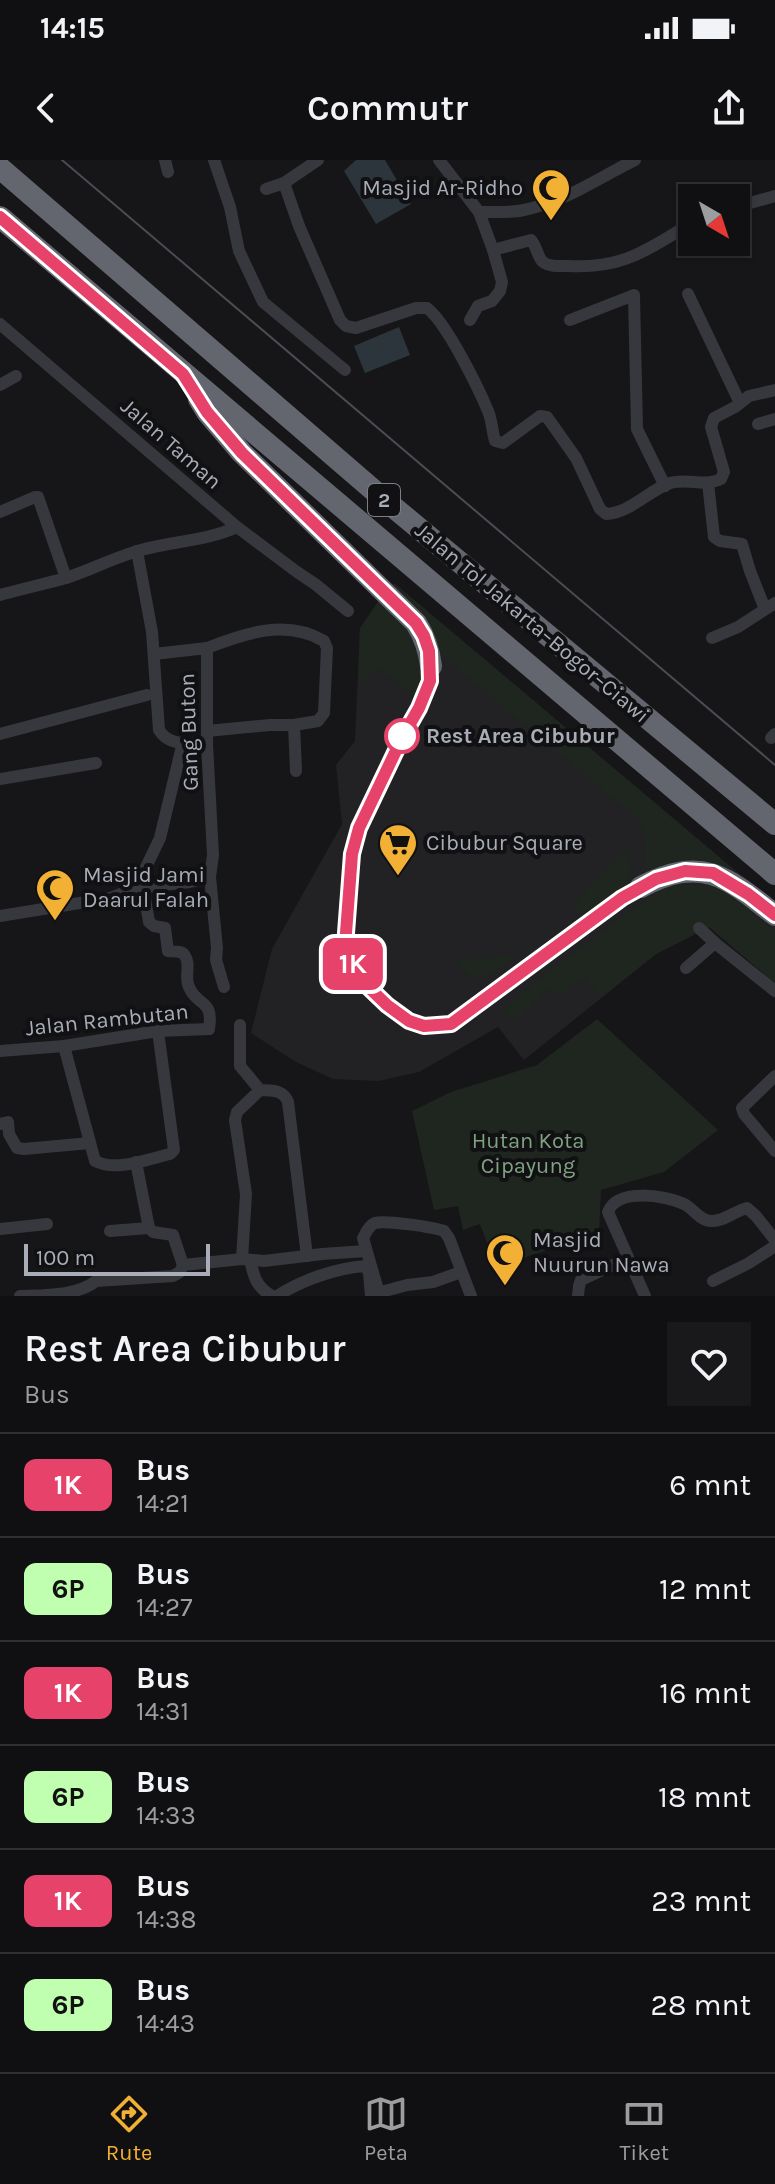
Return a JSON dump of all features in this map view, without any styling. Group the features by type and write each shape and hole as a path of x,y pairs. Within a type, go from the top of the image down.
{"highway":[{"name":"Jalan Tol Jakarta–Bogor–Ciawi","path":"0,168 386,501 775,824"},
{"name":"Jalan Tol Jakarta–Bogor–Ciawi","path":"0,217 775,874"},
{"path":"183,374 207,412 242,453 416,623 424,636 431,666"},
{"path":"641,887 685,871 713,873 775,915"}],"street":[{"path":"214,160 230,207 239,251 263,302 345,370"},
{"path":"266,189 284,183 318,160"},
{"path":"439,160 479,212 502,286 492,301 478,306 470,320"},
{"path":"479,212 521,211 553,202 635,160"},
{"path":"284,183 330,300 343,323 356,328 416,308 427,308 440,321 462,360 487,409 494,439 503,443 540,416 547,417 576,458 600,509 606,514 621,511 680,481 708,483 721,479 724,472 712,421 749,396 775,390"},
{"path":"750,203 775,196"},
{"path":"493,250 531,240 540,258 547,264 580,267 605,265 624,262 678,231"},
{"path":"688,294 740,403"},
{"path":"570,320 634,295 637,429 665,486"},
{"name":"Jalan Taman","path":"0,324 237,527 348,611"},
{"path":"0,385 16,376"},
{"path":"758,424 775,419"},
{"path":"708,483 714,537 720,541 742,544 769,606 738,627 712,638"},
{"path":"0,512 35,497 40,500 66,578"},
{"path":"0,595 66,578 137,551 196,540 237,527"},
{"name":"Gang Buton","path":"137,551 154,654 207,648 207,737 213,855 210,877 216,960 224,987"},
{"path":"154,654 159,730 166,740 183,742 270,725 314,723 324,713 327,648 324,641 311,635 276,629 256,632 207,648"},
{"path":"0,734 147,695"},
{"path":"294,725 296,771"},
{"path":"140,888 160,838 183,742"},
{"path":"0,779 96,763"},
{"path":"0,916 210,877"},
{"name":"Jalan Rambutan","path":"0,1051 64,1046 158,1031 210,1028 208,1008 193,994 187,982 187,958 183,953 168,951 165,928 149,922 140,888"},
{"path":"699,928 775,991"},
{"path":"686,968 715,943"},
{"path":"240,1025 240,1066 260,1090"},
{"path":"64,1046 93,1158 98,1164 111,1166 170,1154 174,1150 158,1031"},
{"path":"775,1076 742,1110 775,1151"},
{"path":"307,1256 288,1102 280,1091 260,1090 237,1112 235,1120 246,1194 246,1260 254,1278 263,1291 275,1296 327,1274 366,1266 371,1296"},
{"path":"0,1124 8,1122 9,1134 17,1148 90,1143"},
{"path":"20,1296 69,1294 89,1288 96,1281 173,1276 180,1272 183,1265 173,1235 153,1232 149,1228 136,1162"},
{"path":"645,1296 608,1210 628,1197 649,1196 686,1204 705,1220 711,1221 747,1208 756,1216 775,1243 749,1263 713,1281"},
{"path":"461,1272 433,1282 381,1292 363,1238 369,1227 376,1223 444,1231 471,1296"},
{"path":"0,1229 47,1224"},
{"path":"110,1231 149,1228"},
{"path":"183,1265 366,1251"},
{"path":"578,1296 581,1280 628,1258"}],"shaded area":[{"path":"356,160 385,160 411,204 376,224 344,171"},
{"path":"399,327 410,355 365,373 354,346"},
{"path":"394,583 775,904 775,967 762,972 709,927 656,954 524,1060 498,1027 419,1072 379,1081 333,1079 296,1062 251,1033 272,949 342,824 336,765 355,741 360,628"}],"green space":[{"path":"394,583 775,904 720,871 643,880 646,850 639,820 436,651 416,610"},
{"path":"382,596 414,632 422,659 422,679 414,698 377,667 362,686 358,683 360,628"},
{"path":"624,849 631,868 626,888 612,894 585,914 580,913 573,906"},
{"path":"686,883 711,885 730,895 775,931 775,990 757,977 762,972 709,927 656,954 602,997 585,977 558,997 549,988 513,1021 503,1010 534,982 647,898 667,887"},
{"path":"527,951 481,979 472,976 452,957 490,958"},
{"name":"Hutan Kota Cipayung","path":"597,1019 718,1130 664,1172 601,1190 599,1233 496,1267 480,1224 463,1230 458,1206 434,1210 412,1111 451,1092 537,1065"}],"tram line":[{"path":"62,160 775,765"}],"bus line":[{"name":"1K","path":"0,217 183,374 207,412 242,453 416,623 424,636 431,666 430,681 359,828 352,854 348,891 345,946 361,980 387,1005 409,1021 424,1026 451,1024 622,898 656,879 685,871 713,873 726,879 775,915"}],"place":[{"name":"Masjid Ar-Ridho","path":"551,222"},
{"name":"Rest Area Cibubur","path":"402,736"},
{"name":"Cibubur Square","path":"398,877"},
{"name":"Masjid Jami Daarul Falah","path":"55,922"},
{"name":"Masjid Nuurun Nawa","path":"505,1287"}]}
